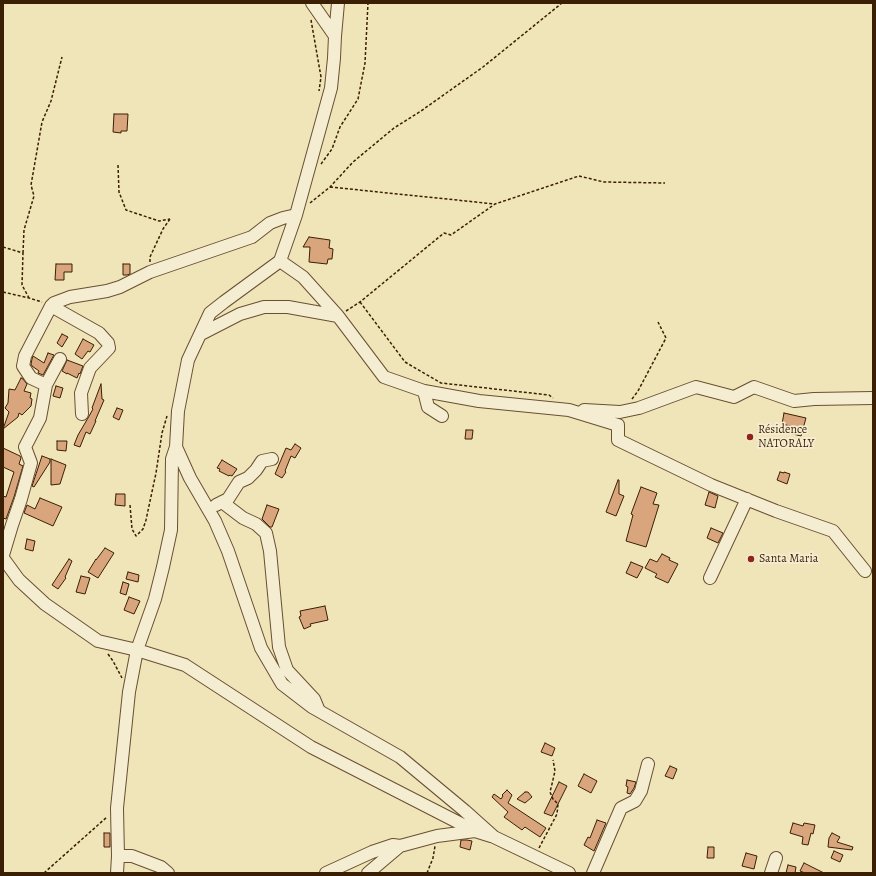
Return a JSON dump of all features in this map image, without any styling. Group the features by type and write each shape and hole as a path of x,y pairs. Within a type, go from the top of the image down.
{"street":[{"path":"312,3 335,36"},
{"path":"118,873 117,808 129,692 137,650 155,599 171,530 172,459 176,447 178,411 188,360 210,314 280,261 296,215 331,88 338,3"},
{"path":"46,385 31,378 23,366 25,356 54,303 70,297 107,291 120,287 150,272 252,236 270,222 296,215"},
{"path":"280,261 303,277 338,316 384,377 424,391 479,401 569,410 620,412 639,408 696,387 734,397 754,387 794,401 814,399 873,398"},
{"path":"51,306 99,333 108,343 109,348 90,368 81,393 82,414"},
{"path":"200,334 240,314 264,308 288,307 338,316"},
{"path":"60,359 46,385 40,418 25,447 30,463 21,499 3,557 18,580 45,604 98,641 137,650 185,665 311,747 475,832 494,837 569,873"},
{"path":"424,391 428,407 442,416"},
{"path":"569,410 618,425 618,440 711,485 776,511 833,531 865,571"},
{"path":"176,447 190,478 215,521 228,551 261,648 282,684 312,707 400,757 494,837"},
{"path":"208,509 228,499 239,482 248,478 256,470 262,460 272,459"},
{"path":"710,578 747,499"},
{"path":"222,502 243,518 256,524 266,533 270,552 279,647 287,670 314,699 319,711"},
{"path":"593,873 621,808 635,801 641,791 648,764"},
{"path":"368,873 400,846 437,836 475,832"},
{"path":"326,873 393,844 400,846"},
{"path":"118,856 132,856 160,867 168,873"},
{"path":"771,873 776,858"}],"path":[{"path":"319,167 332,149 340,127 358,99 365,63 368,3"},
{"path":"296,215 330,187 354,162 394,128 421,111 483,67 562,3"},
{"path":"310,17 321,77 318,95"},
{"path":"29,298 22,285 24,230 34,196 31,185 42,122 51,101 62,57"},
{"path":"118,165 119,192 126,210 159,221 170,219 162,229 150,257 150,272"},
{"path":"338,316 360,302 444,233 451,235 495,204 579,176 604,182 664,183"},
{"path":"330,187 495,204"},
{"path":"3,247 23,254"},
{"path":"3,292 29,298 51,306"},
{"path":"360,302 405,362 441,383 549,395 554,398"},
{"path":"620,412 638,391 666,338 658,322"},
{"path":"130,505 132,529 136,536 143,529 146,520 156,473 162,433 168,410"},
{"path":"98,641 113,661 129,692"},
{"path":"534,857 557,814 558,804 553,799 550,792 555,771 553,760"},
{"path":"44,873 117,808"},
{"path":"426,873 433,858 437,836"}],"building":[{"path":"114,114 128,114 127,131 121,131 121,133 113,132"},
{"path":"309,237 330,240 329,248 333,249 332,259 328,259 327,264 309,262 310,247 303,247"},
{"path":"56,264 72,264 72,272 64,272 64,280 55,280"},
{"path":"123,264 130,264 130,274 123,275"},
{"path":"62,334 68,337 62,347 57,343"},
{"path":"83,339 94,345 90,352 88,351 82,359 75,354"},
{"path":"48,353 54,355 43,375 38,373 39,371 32,366 32,359 33,356 44,363"},
{"path":"67,360 83,366 77,378 62,371"},
{"path":"21,378 27,384 24,391 31,393 31,406 22,415 19,413 18,417 3,429 9,412 5,408 8,403 9,389 15,390"},
{"path":"101,384 102,399 104,400 96,421 90,434 86,432 80,447 74,445 93,409 92,408"},
{"path":"56,386 63,388 60,398 53,396"},
{"path":"117,408 123,410 119,420 113,417"},
{"path":"784,413 806,418 801,436 789,433 790,426 782,424"},
{"path":"466,430 473,430 472,439 465,439"},
{"path":"57,441 67,441 66,451 57,450"},
{"path":"295,444 301,448 295,458 291,456 285,471 286,472 282,478 275,474 286,448 291,450"},
{"path":"3,448 20,456 21,458 19,464 23,466 6,519 3,518 3,496 6,497 14,472 3,467"},
{"path":"42,456 50,459 50,462 34,487 32,486"},
{"path":"51,459 66,465 60,484 51,485"},
{"path":"222,460 237,469 232,476 219,471 220,469 217,468"},
{"path":"780,472 790,474 787,484 777,480"},
{"path":"618,480 619,494 624,496 616,516 606,512"},
{"path":"641,487 657,493 653,504 659,505 646,547 626,541 633,515 631,514"},
{"path":"709,492 718,496 715,508 705,505"},
{"path":"116,494 125,494 125,506 115,505"},
{"path":"40,498 62,507 53,526 24,513 27,505 35,509"},
{"path":"267,505 279,509 272,527 270,527 262,519"},
{"path":"711,528 723,533 718,543 707,538"},
{"path":"27,539 35,541 33,551 25,549"},
{"path":"105,548 114,553 98,578 88,572"},
{"path":"662,554 670,558 669,560 678,564 668,583 655,577 657,574 645,568 650,559 657,562"},
{"path":"69,559 72,561 65,577 66,578 58,589 52,585"},
{"path":"631,562 643,567 637,578 626,573"},
{"path":"128,572 139,575 138,582 126,579"},
{"path":"81,576 90,578 85,594 76,592"},
{"path":"123,582 129,584 126,595 120,593"},
{"path":"129,597 140,601 134,614 124,610"},
{"path":"325,606 328,620 310,624 311,626 304,629 299,617 301,616 300,611"},
{"path":"545,743 555,748 552,756 541,752"},
{"path":"670,766 677,769 673,779 665,776"},
{"path":"584,774 597,781 591,793 578,786"},
{"path":"627,780 636,782 630,794 627,793"},
{"path":"559,782 567,786 552,816 544,813"},
{"path":"507,790 512,795 508,803 546,828 540,837 525,827 522,830 504,817 508,812 492,797 494,794 501,799 503,796 502,795"},
{"path":"525,792 528,792 532,797 525,803 517,799"},
{"path":"597,820 606,823 594,851 584,845 588,837 590,838"},
{"path":"793,823 803,826 804,823 815,825 808,845 802,844 803,837 790,833"},
{"path":"104,833 110,833 110,847 104,847"},
{"path":"832,833 840,837 837,842 853,847 852,850 828,847 829,838"},
{"path":"461,840 472,841 470,850 460,847"},
{"path":"708,847 714,847 714,858 707,858"},
{"path":"834,851 843,855 840,862 831,858"},
{"path":"746,853 757,856 754,869 742,866"},
{"path":"804,863 824,873 805,873 800,871"},
{"path":"788,865 796,867 795,873 786,873"}],"place":[{"name":"Résidence NATORALY","path":"750,437"},
{"name":"Santa Maria","path":"751,559"}]}
